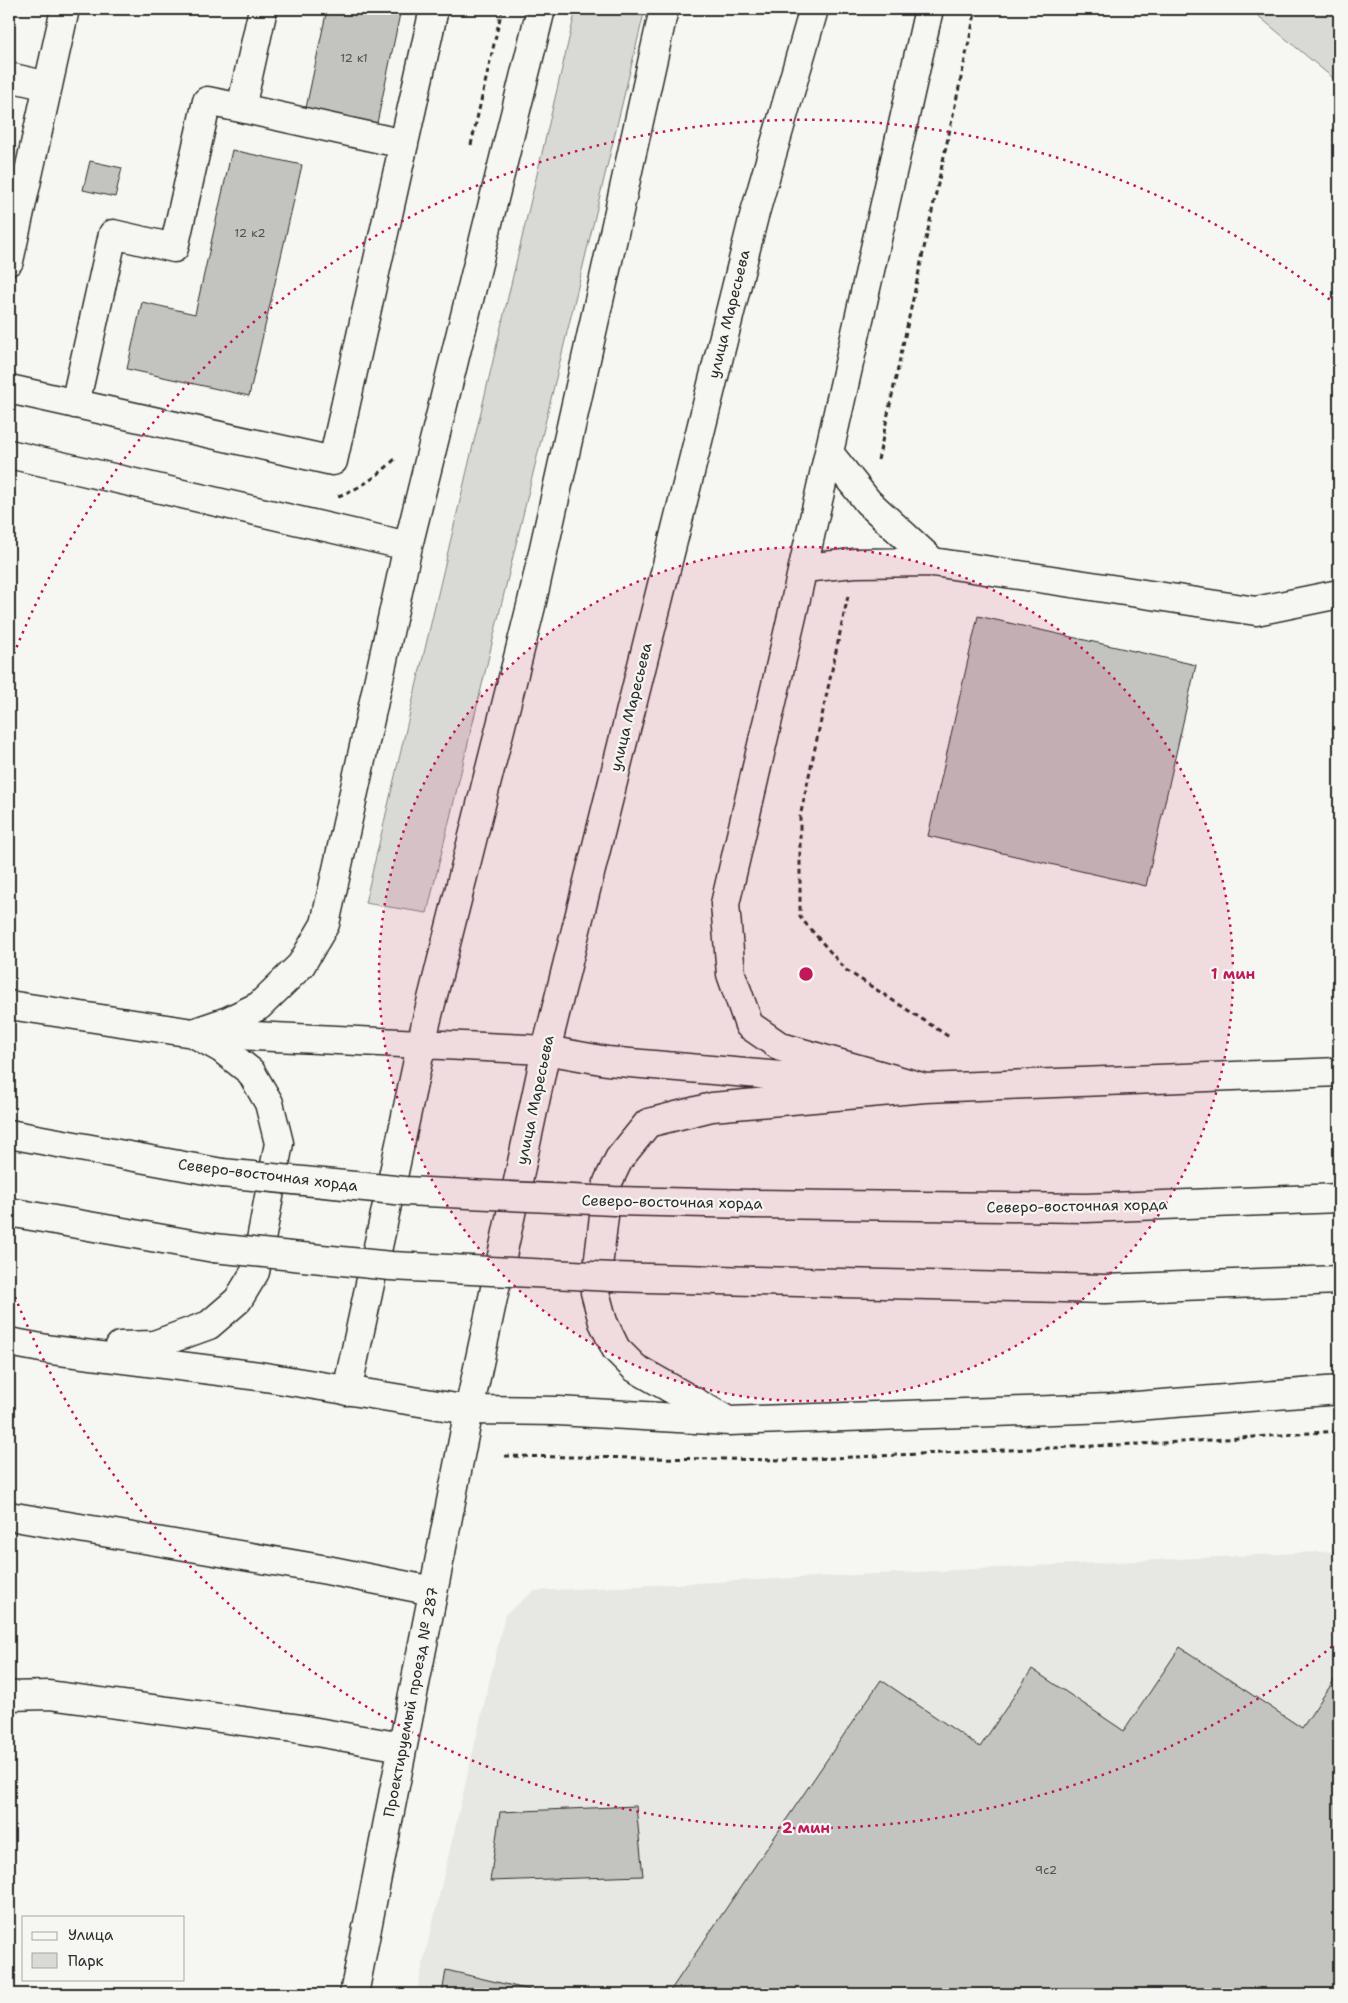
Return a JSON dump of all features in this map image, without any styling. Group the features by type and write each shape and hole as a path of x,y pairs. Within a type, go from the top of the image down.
{"main road":[{"path":"9,261 65,9"},
{"path":"241,108 263,9"},
{"path":"9,389 333,461 434,9"},
{"path":"193,1033 228,1021 259,1006 301,965 325,924 408,546 541,9"},
{"path":"347,1391 429,1013 531,606 664,9"},
{"name":"улица Маресьева","path":"469,1410 546,1050 754,216 814,9"},
{"path":"924,1088 781,1047 749,1025 732,974 725,904 929,9"},
{"path":"9,77 48,86"},
{"path":"75,404 113,234 174,248 207,100 404,144"},
{"path":"829,453 868,502 933,562"},
{"path":"9,454 408,546"},
{"path":"803,568 855,563 933,562 1256,611 1339,594"},
{"path":"9,1005 193,1033 546,1050 607,1061 924,1088"},
{"path":"52,1350 154,1345 209,1325 238,1300 255,1272 279,1143 269,1103 250,1072 222,1050 193,1033"},
{"path":"728,1421 635,1368 616,1349 603,1322 595,1292 608,1182 619,1159 648,1123 712,1107 924,1088 1339,1072"},
{"name":"Северо-восточная хорда","path":"9,1134 222,1173 405,1191 614,1201 1086,1208 1339,1198"},
{"path":"9,1212 214,1248 391,1266 612,1277 1105,1289 1339,1280"},
{"path":"9,1342 52,1350 259,1376 469,1410 558,1411 728,1421 1111,1408 1339,1390"},
{"name":"Проектируемый проезд № 287","path":"354,1994 469,1410"},
{"path":"9,1516 319,1568 433,1591"},
{"path":"9,1696 59,1696 294,1728 402,1747"}],"path":[{"path":"868,502 976,9"},
{"path":"855,563 800,817 800,917 846,970 951,1038"},
{"path":"505,1456 788,1460 1182,1442 1339,1431"}],"shaded area":[{"path":"1339,1551 1339,1994 416,1994 505,1615 534,1591"}],"green space":[{"path":"576,9 645,9 427,913 365,903"},
{"path":"1250,9 1339,9 1339,83"}],"building":[{"path":"327,9 401,9 377,123 306,108"},
{"path":"232,150 302,165 249,396 127,369 142,302 195,314"},
{"path":"90,161 122,168 115,197 83,190"},
{"path":"978,616 1196,665 1146,886 928,836"},
{"path":"1180,1647 1302,1728 1339,1673 1339,1994 668,1994 881,1680 980,1747 1032,1669 1124,1731"},
{"path":"636,1806 643,1876 490,1881 500,1812"},
{"path":"446,1970 530,1990 529,1994 442,1994"}]}
